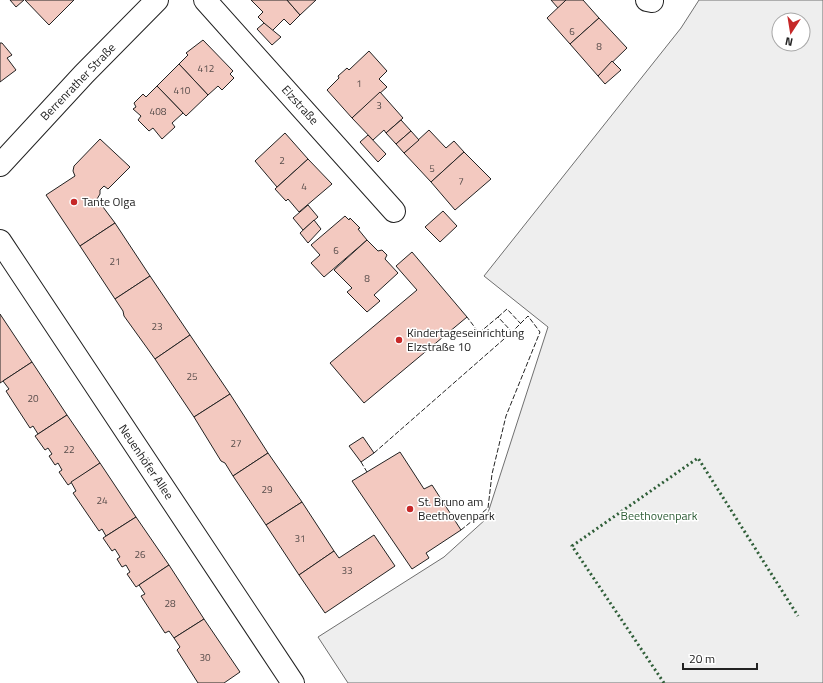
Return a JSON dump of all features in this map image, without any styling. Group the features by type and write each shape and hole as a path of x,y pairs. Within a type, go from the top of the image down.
{"street":[{"name":"Berrenrather Straße","path":"0,165 84,74 157,0"},
{"name":"Elzstraße","path":"205,0 394,211"},
{"name":"Neuenhöfer Allee","path":"0,241 289,682"}],"green space":[{"name":"Beethovenpark","path":"699,0 823,0 823,683 348,683 318,637 444,557 486,519 548,327 484,276 681,28"}],"building":[{"path":"10,0 24,0 16,7"},
{"path":"25,0 74,0 49,25"},
{"path":"251,0 287,0 300,15 290,25 284,19 272,31 258,17 263,12"},
{"path":"287,0 316,0 300,15"},
{"path":"551,0 566,0 558,8"},
{"path":"566,0 583,0 599,18 570,44 547,18"},
{"path":"599,18 627,48 598,76 570,44"},
{"path":"264,23 281,37 272,45 257,29"},
{"path":"203,40 233,71 230,74 234,78 222,90 218,86 208,95 179,64 188,55 186,53"},
{"path":"0,43 2,43 12,55 7,58 16,70 0,82"},
{"path":"369,51 387,71 379,79 387,87 352,118 327,90 339,78 338,76 347,68 349,70"},
{"path":"612,61 621,70 605,84 598,76"},
{"path":"179,64 208,95 186,116 157,86"},
{"path":"157,86 183,113 172,123 175,127 162,139 153,128 149,131 138,120 141,116 133,109 136,107 134,103 143,94 146,97"},
{"path":"380,92 403,118 386,133 384,130 373,140 352,118"},
{"path":"401,120 411,131 396,144 386,133"},
{"path":"429,130 446,148 454,141 464,152 431,182 404,153"},
{"path":"411,131 419,140 404,153 396,144"},
{"path":"285,133 308,159 277,187 255,161"},
{"path":"368,135 386,154 378,162 360,142"},
{"path":"100,139 130,167 108,189 104,186 100,190 100,194 97,199 115,223 80,246 46,195 75,176 73,171 74,166"},
{"path":"464,152 491,179 455,210 431,182"},
{"path":"308,159 332,184 299,212 288,199 286,201 275,189"},
{"path":"308,205 318,217 303,230 293,218"},
{"path":"443,211 457,226 440,242 425,227"},
{"path":"345,216 349,220 350,218 360,228 358,229 367,240 324,277 311,263 320,255 311,245"},
{"path":"314,220 321,229 308,243 300,233"},
{"path":"115,223 150,276 115,299 80,246"},
{"path":"367,240 378,251 382,250 387,255 385,259 398,273 374,295 380,301 367,312 347,292 352,288 334,270"},
{"name":"Kindertageseinrichtung Elzstraße 10","path":"412,252 467,317 364,403 330,363 417,290 396,266"},
{"path":"150,276 190,335 155,359 124,316 123,311 115,299"},
{"path":"0,314 32,362 0,383"},
{"path":"190,335 230,394 194,417 155,359"},
{"path":"32,362 67,415 38,434 33,426 30,428 6,391 9,389 3,381"},
{"path":"230,394 268,453 233,476 225,463 221,461 194,417"},
{"path":"67,415 100,463 68,485 59,472 62,470 58,463 55,465 49,456 52,454 48,448 45,450 35,436"},
{"path":"363,437 374,453 361,462 349,446"},
{"name":"St. Bruno am Beethovenpark","path":"400,452 424,489 432,485 461,530 426,553 429,558 412,569 352,481"},
{"path":"268,453 302,502 266,525 233,476"},
{"path":"100,463 136,517 106,536 102,529 99,531 73,493 76,491 71,482"},
{"path":"302,502 334,551 299,575 266,525"},
{"path":"136,517 169,565 136,587 127,574 130,572 126,565 122,567 117,559 120,557 115,549 112,551 103,538"},
{"path":"374,535 395,566 325,613 299,575 334,551 339,558"},
{"path":"169,565 204,619 174,638 169,631 165,633 141,596 145,594 139,585"},
{"path":"204,619 240,672 224,683 198,683 177,650 180,647 174,638"}],"hedge":[{"path":"664,683 572,546 698,458 798,616"}],"fence":[{"path":"498,317 507,309 521,324"},
{"path":"461,530 488,508 492,474 506,416 540,332 528,316 512,332"},
{"path":"374,453 512,332 498,317 479,333 467,317"},
{"path":"361,462 367,472"}],"place":[{"name":"Tante Olga","path":"74,202"},
{"name":"Kindertageseinrichtung Elzstraße 10","path":"399,340"},
{"name":"St. Bruno am Beethovenpark","path":"410,509"}]}
